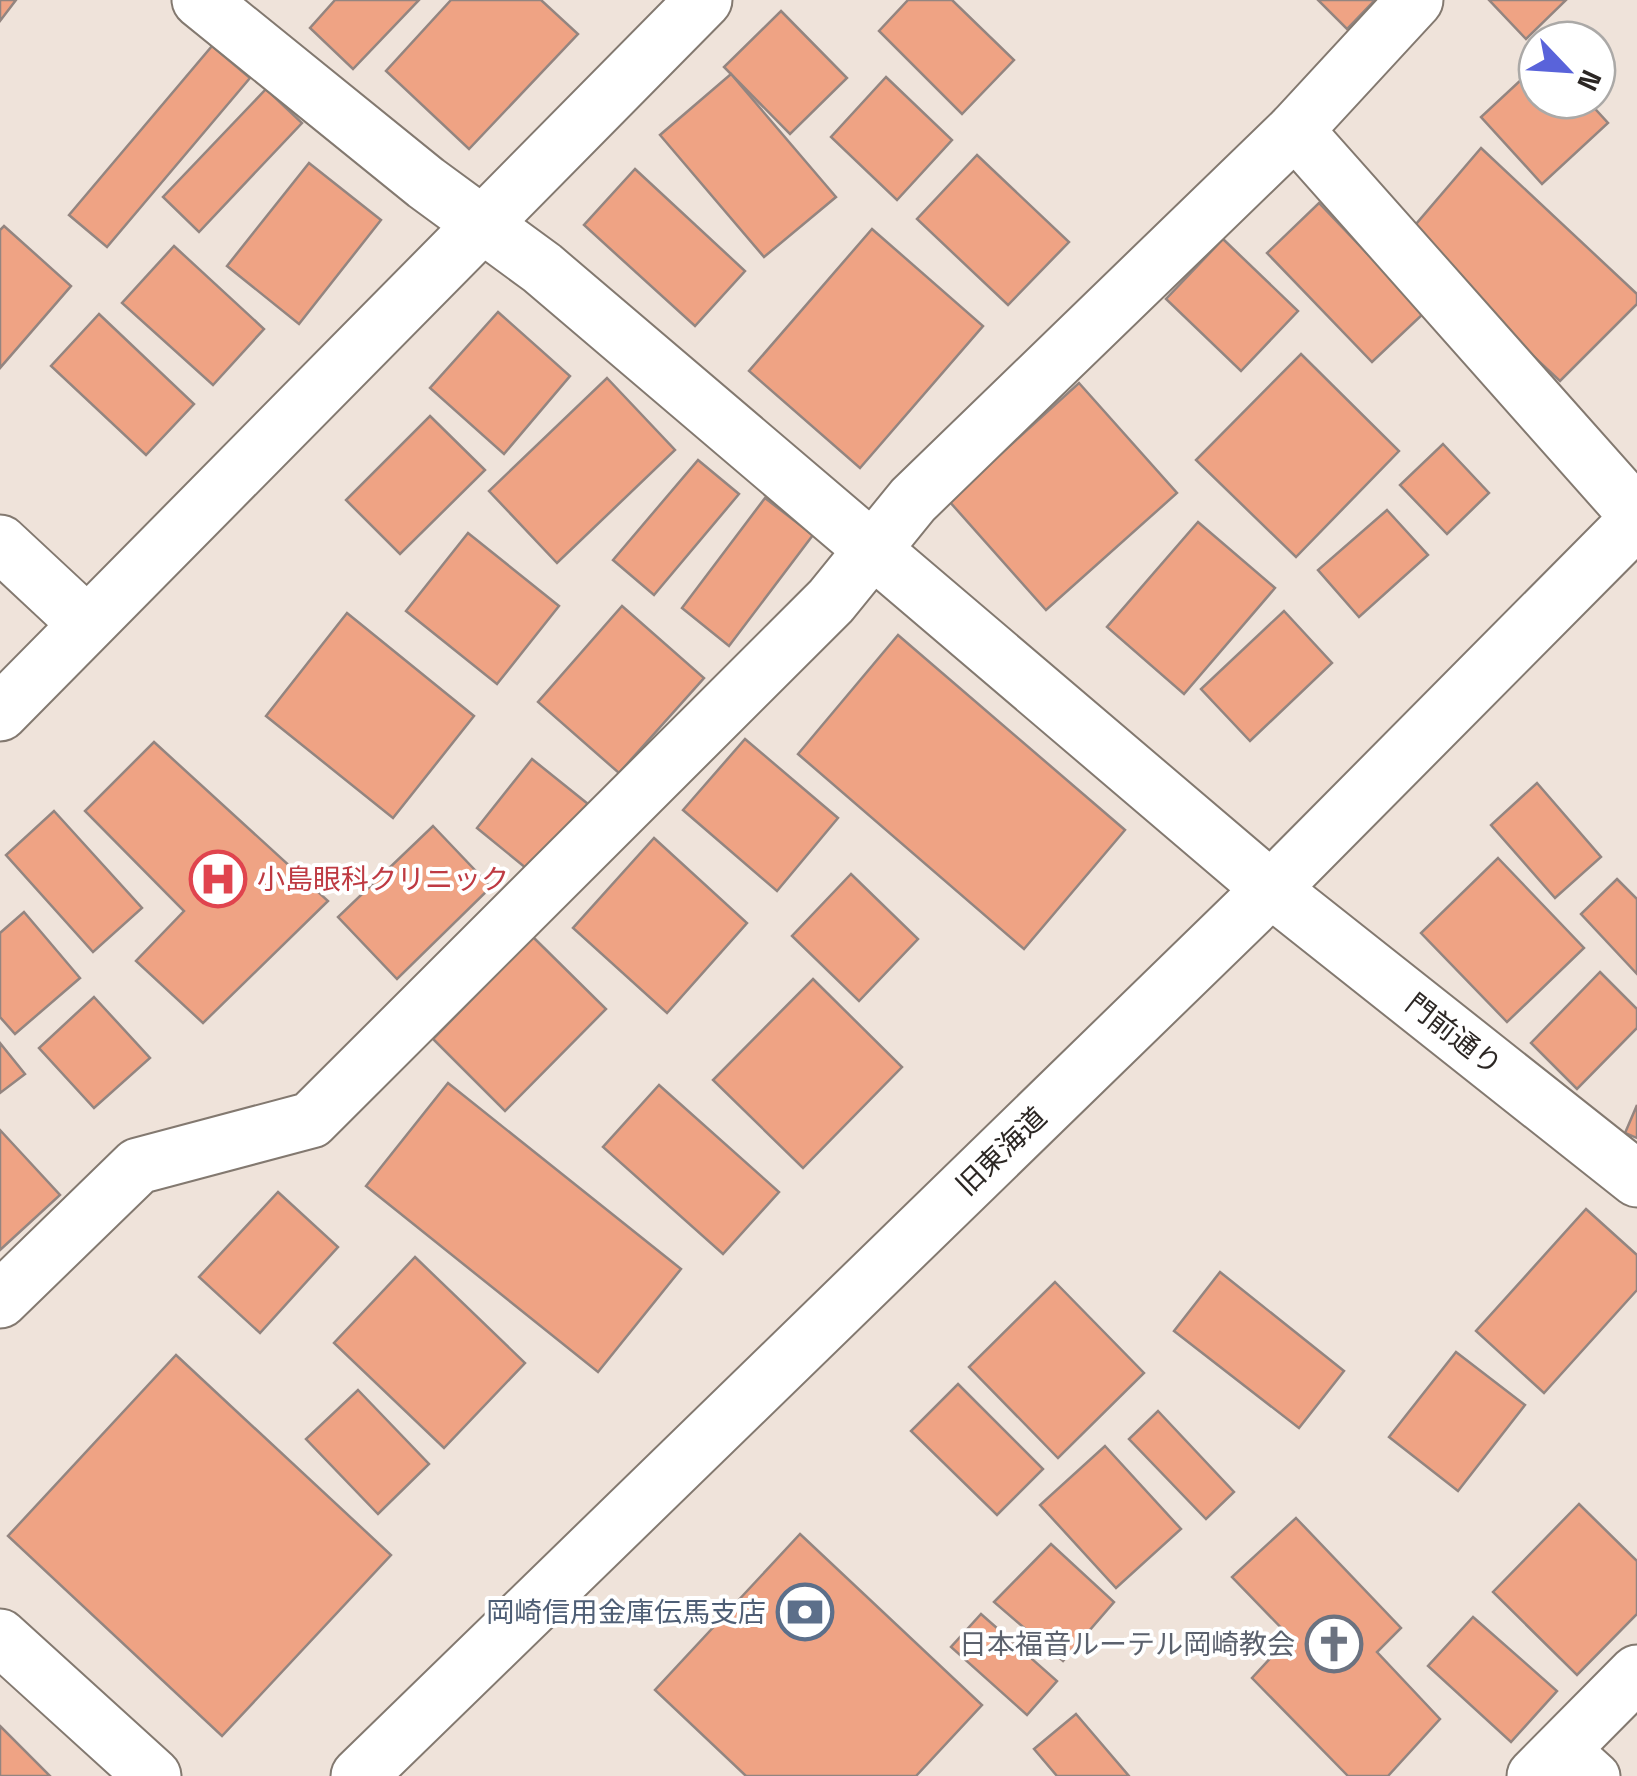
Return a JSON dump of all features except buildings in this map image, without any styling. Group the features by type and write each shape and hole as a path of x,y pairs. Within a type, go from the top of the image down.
{"street":[{"name":"門前通り","path":"200,0 542,268 1271,889 1637,1179"},
{"path":"0,713 704,0"},
{"path":"0,1300 138,1166 312,1120 818,615 913,500 1296,130 1415,0"},
{"path":"1296,130 1637,518"},
{"name":"旧東海道","path":"360,1776 1271,889 1637,518"},
{"path":"0,543 87,624"},
{"path":"0,1637 153,1776"},
{"path":"1565,1766 1637,1672"}],"place":[{"name":"小島眼科クリニック","path":"218,879"},
{"name":"岡崎信用金庫伝馬支店","path":"805,1612"},
{"name":"日本福音ルーテル岡崎教会","path":"1334,1644"}]}
